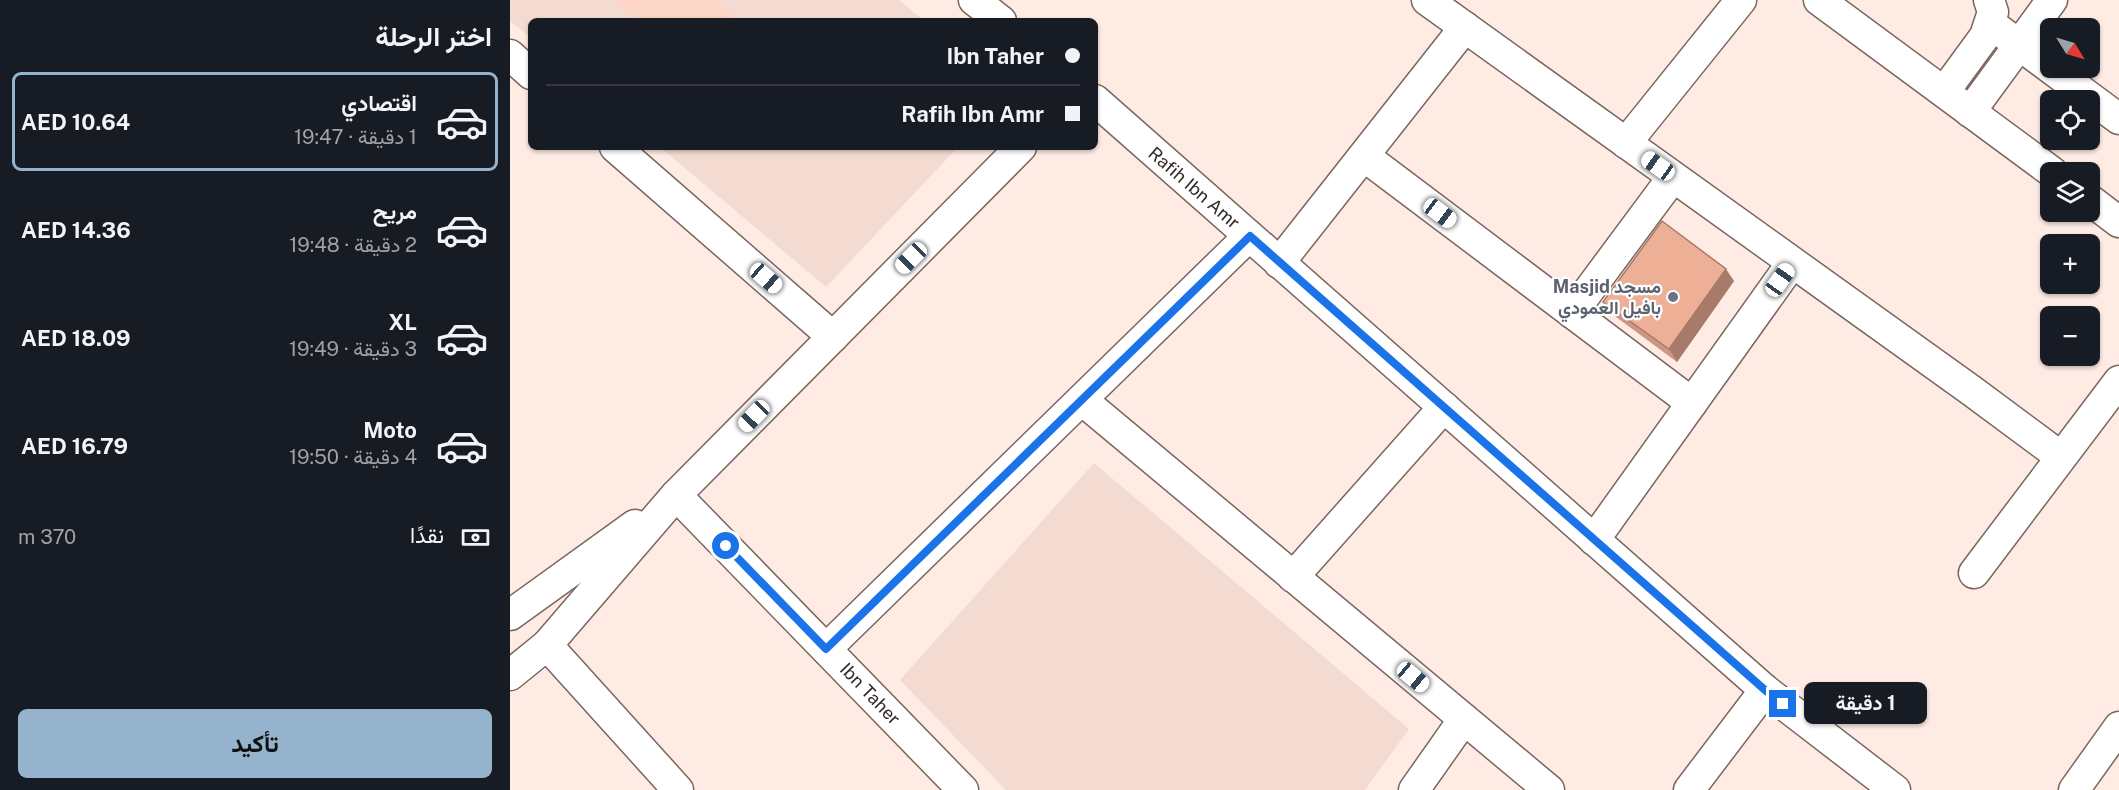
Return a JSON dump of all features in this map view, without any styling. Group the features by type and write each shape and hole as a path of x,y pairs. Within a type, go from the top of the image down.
{"street":[{"path":"975,0 997,18"},
{"path":"1427,0 2061,457"},
{"path":"1626,143 1741,0"},
{"path":"1819,0 2040,163"},
{"path":"1970,112 2052,0"},
{"path":"1944,92 1985,36 1990,12"},
{"path":"1990,12 2019,45 2119,119"},
{"path":"1279,263 1465,27"},
{"path":"510,55 528,71"},
{"name":"Rafih Ibn Amr","path":"1098,103 1765,690 1895,790"},
{"path":"618,150 833,336"},
{"path":"510,675 547,645 676,495 1018,150"},
{"path":"1364,156 1692,403"},
{"path":"1572,313 1673,177"},
{"path":"2100,208 2119,222"},
{"path":"826,649 1250,236"},
{"path":"1594,540 1792,263"},
{"path":"1974,573 2119,381"},
{"path":"1082,400 1549,790"},
{"path":"1293,577 1444,408"},
{"path":"510,615 676,495"},
{"name":"Ibn Taher","path":"676,495 963,790"},
{"path":"547,645 676,789"},
{"path":"1689,790 1765,690"},
{"path":"1414,790 1464,719"},
{"path":"2074,790 2119,727"}],"shaded area":[{"path":"510,0 899,0 920,18 528,18 528,36 510,21"},
{"path":"614,0 715,0 732,15 730,18 635,18"},
{"path":"664,150 955,150 826,287"},
{"path":"1094,463 1409,729 1365,790 1006,790 900,680"}],"building":[{"name":"Masjid مسجد بافيل العمودي","path":"1662,221 1726,269 1669,349 1603,302"}],"place":[{"name":"Masjid مسجد بافيل العمودي","path":"1673,297"}],"route":[{"path":"726,546 826,649 1250,236 1783,704"}]}
